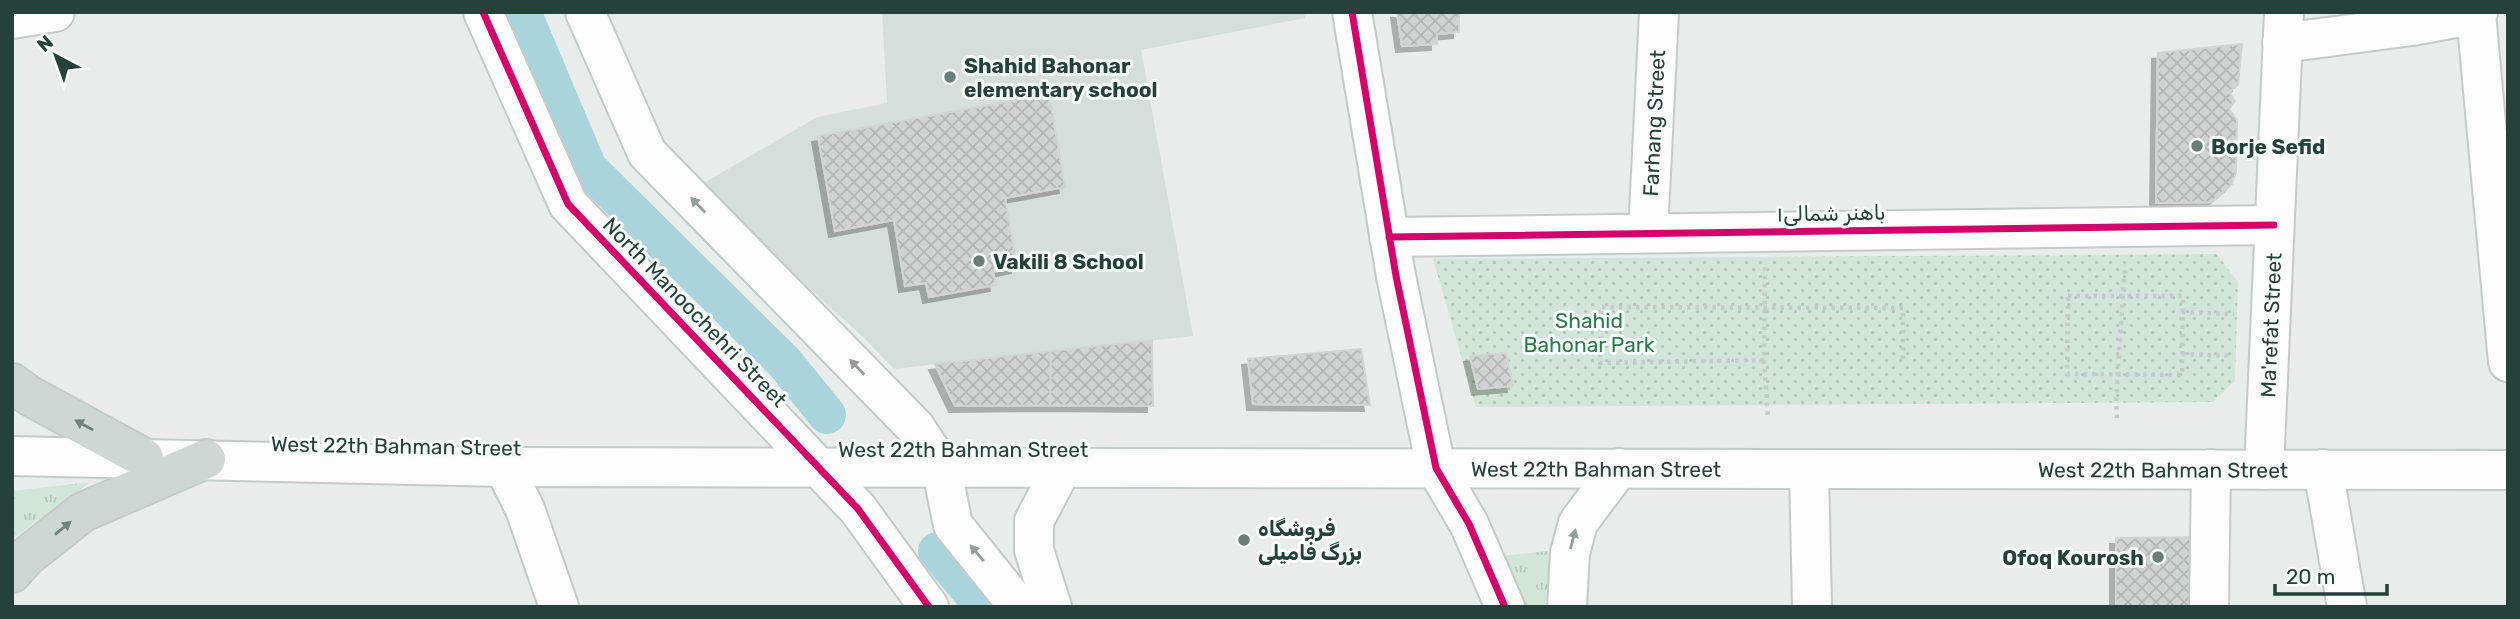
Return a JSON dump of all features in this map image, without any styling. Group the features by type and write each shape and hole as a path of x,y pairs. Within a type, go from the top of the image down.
{"main road":[{"path":"12,383 30,396 144,458"},
{"path":"12,573 26,557 83,512 205,459"}],"street":[{"path":"12,19 55,12"},
{"name":"North Manoochehri Street","path":"483,12 568,204 858,509 929,607"},
{"path":"586,12 648,153 915,427 941,466 953,524 1019,607"},
{"path":"1352,12 1389,237 1436,468 1469,524 1505,607"},
{"name":"Farhang Street","path":"1648,233 1659,12"},
{"path":"2283,27 2412,26 2477,13 2508,362"},
{"name":"Ma'refat Street","path":"2264,470 2283,27"},
{"name":"باهنر شمالی۱","path":"1389,237 2274,225"},
{"name":"West 22th Bahman Street","path":"12,456 504,467 2508,470"},
{"path":"1052,607 1034,550 1034,521 1063,466"},
{"path":"504,467 524,509 559,607"},
{"path":"1567,607 1570,553 1577,523 1619,468"},
{"path":"1809,469 1812,607"},
{"path":"2209,607 2211,469"},
{"path":"2323,469 2347,607"}],"path":[{"path":"2117,418 2127,227"},
{"path":"1765,232 1764,360 1768,418"},
{"path":"2068,296 2123,296 2183,296 2182,375 2067,374 2068,296"},
{"path":"1764,360 1601,363 1601,307 1903,308 1903,362"},
{"path":"2182,313 2270,316"},
{"path":"2182,354 2268,357"}],"shaded area":[{"name":"Vakili 8 School","path":"882,12 1304,12 1305,18 1141,50 1193,336 894,369 863,337 697,187 817,117 887,103"}],"green space":[{"name":"Shahid Bahonar Park","path":"2217,254 2238,282 2235,381 2213,402 1476,407 1433,259"},
{"path":"91,482 12,539 12,491"},
{"path":"1548,551 1553,607 1527,607 1498,556"}],"building":[{"path":"1397,12 1459,12 1459,32 1437,34 1437,44 1402,46"},
{"name":"Borje Sefid","path":"2242,44 2238,85 2229,92 2235,101 2229,109 2237,120 2236,172 2232,184 2211,202 2156,203 2158,53"},
{"path":"1049,94 1065,187 1005,198 1017,267 993,272 996,285 929,297 926,283 905,286 894,220 835,231 818,136"},
{"path":"1152,340 1153,406 1050,405 1051,351"},
{"path":"1361,349 1370,405 1253,404 1248,359"},
{"path":"1051,351 1050,405 955,406 935,364"},
{"path":"1506,353 1513,386 1478,389 1470,356"},
{"path":"2192,537 2192,607 2116,607 2116,538"}],"waterway":[{"path":"522,12 588,168 785,363 827,415"},
{"path":"937,551 984,607"}],"cycle path":[{"path":"483,12 568,204 858,509 929,607"},
{"path":"1352,12 1396,276 1436,468 1469,524 1505,607"},
{"path":"1389,237 2274,225"}],"place":[{"name":"Shahid Bahonar elementary school","path":"950,77"},
{"name":"Borje Sefid","path":"2197,146"},
{"name":"Vakili 8 School","path":"979,261"},
{"name":"فروشگاه بزرگ فامیلی","path":"1244,540"},
{"name":"Ofoq Kourosh","path":"2158,557"}]}
